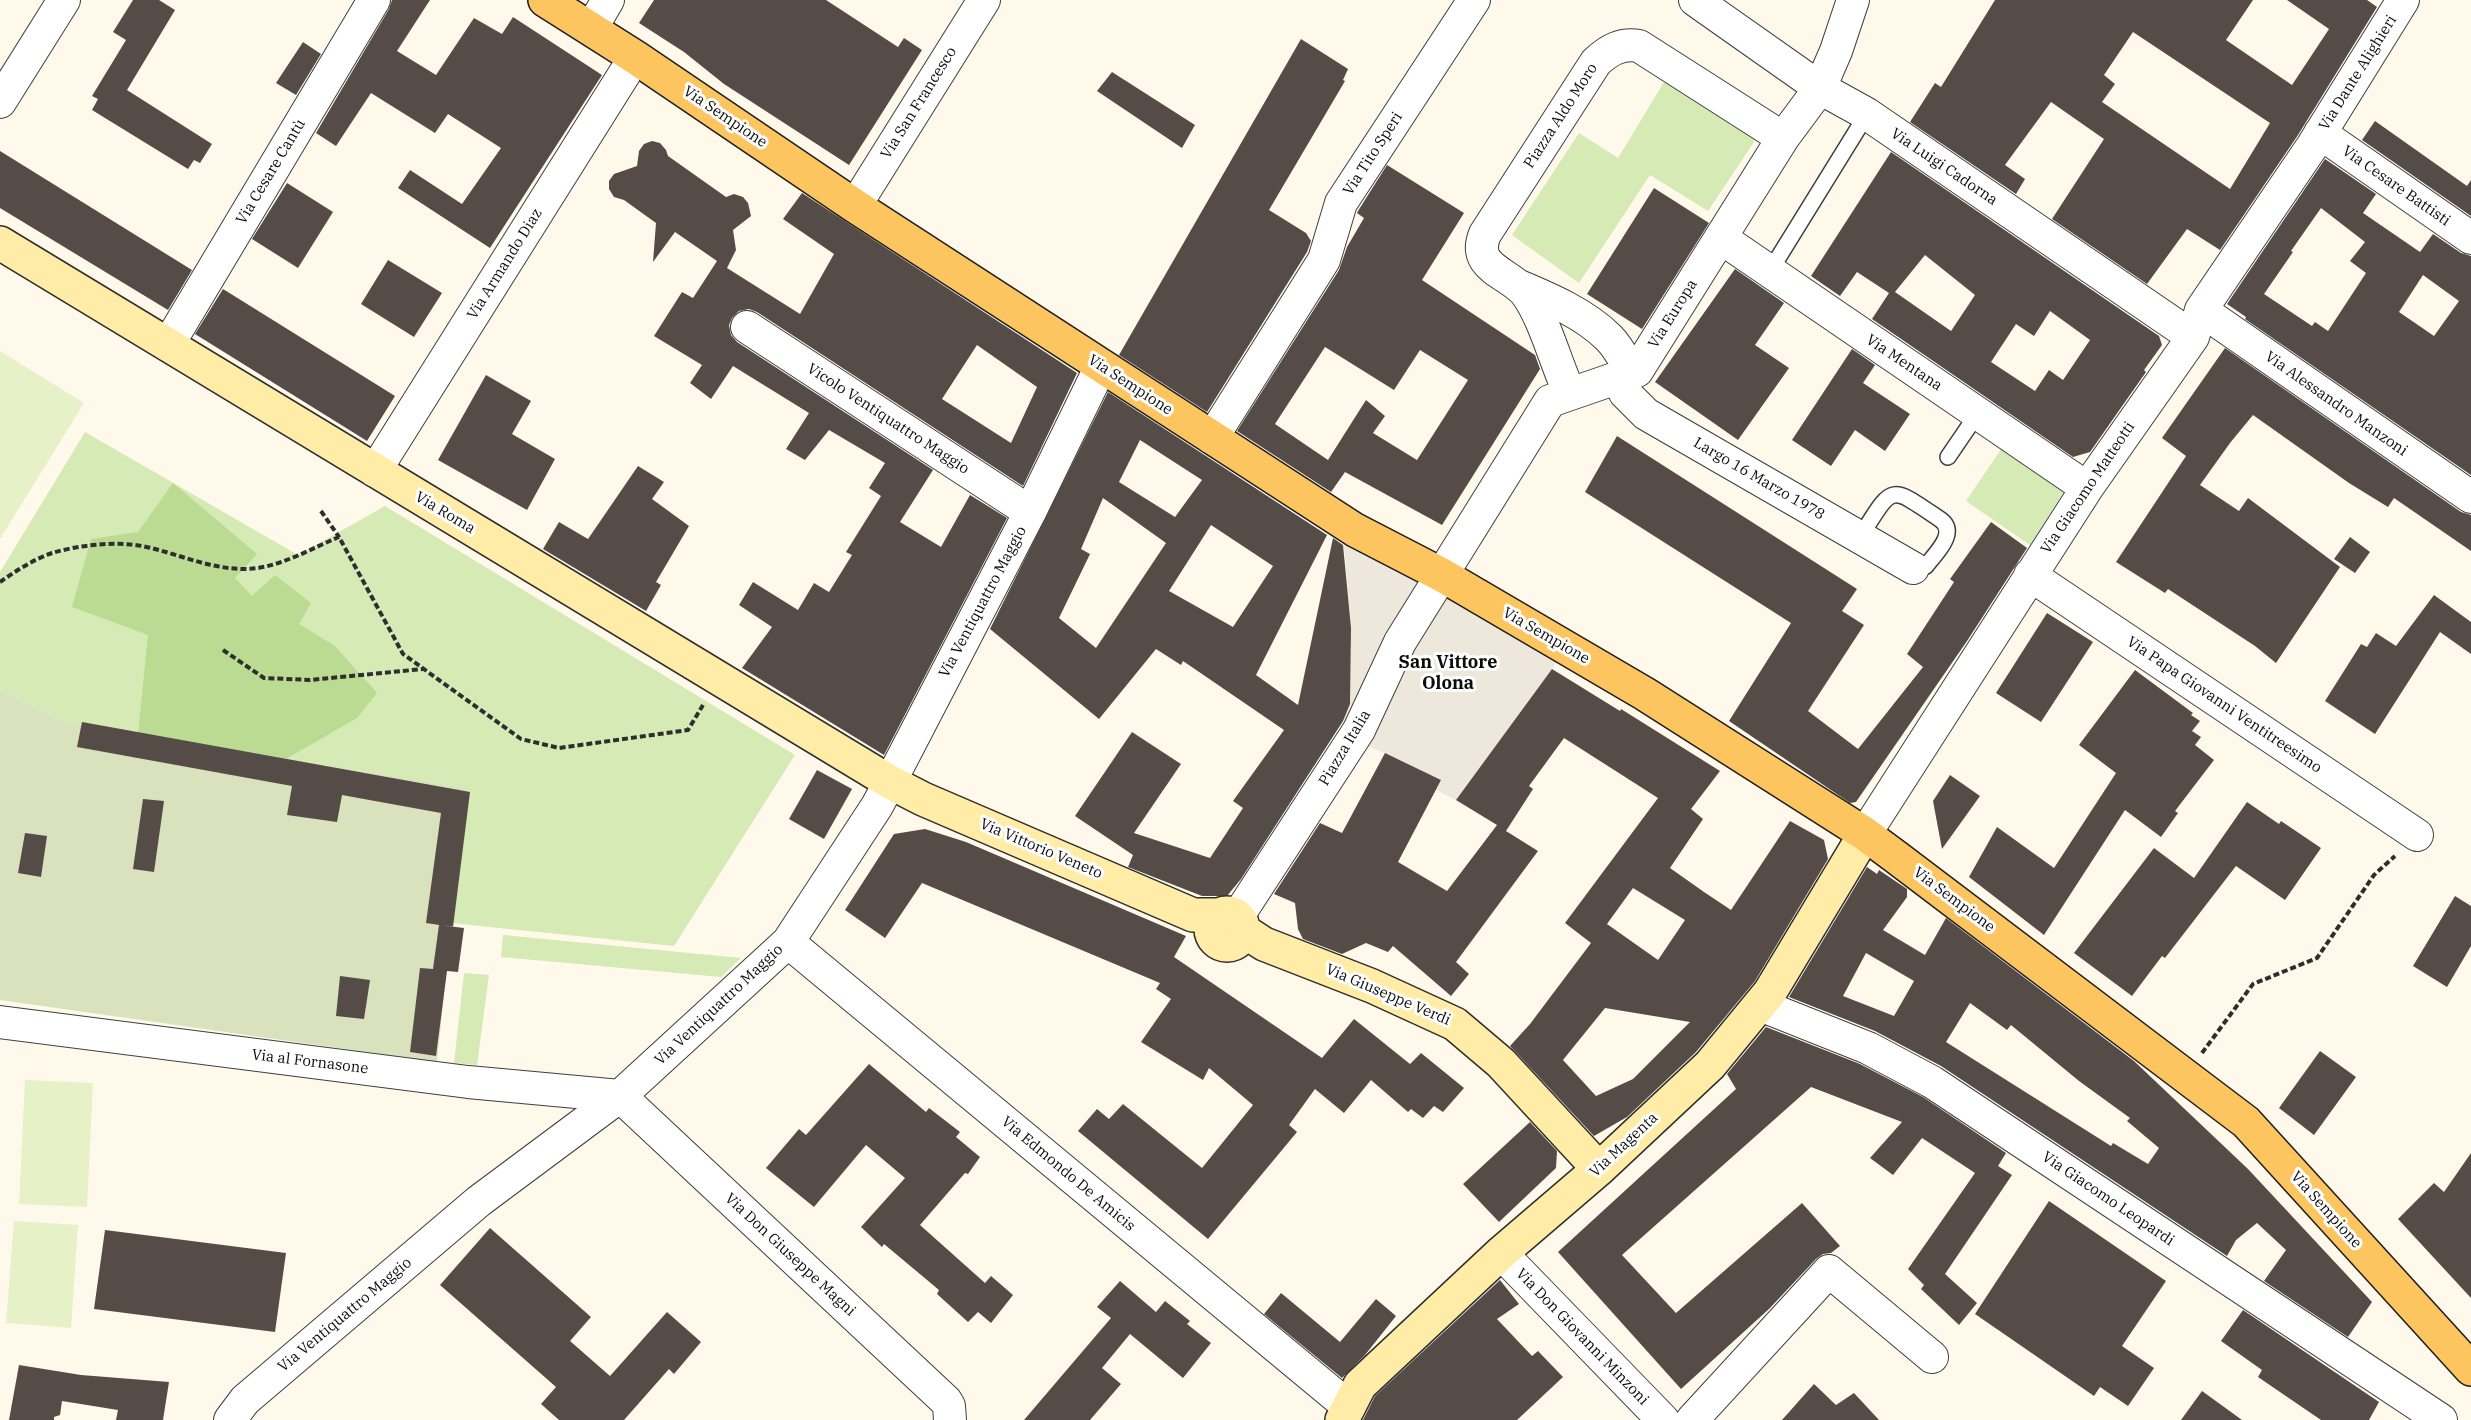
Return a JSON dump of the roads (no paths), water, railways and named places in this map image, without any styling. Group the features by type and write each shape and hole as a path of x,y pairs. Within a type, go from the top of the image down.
{"main road":[{"name":"Via Sempione","path":"545,0 635,57 855,206 1354,530 1442,575 1645,694 1865,834 2246,1122 2471,1369"}],"street":[{"path":"0,102 64,0"},
{"name":"Via Cesare Cantù","path":"168,345 374,0"},
{"path":"591,29 608,0"},
{"name":"Via San Francesco","path":"855,206 984,0"},
{"name":"Via Tito Speri","path":"1212,438 1324,260 1341,203 1474,0"},
{"name":"Via Luigi Cadorna","path":"1695,0 1820,88 1867,114 2197,323"},
{"name":"Via Europa","path":"1625,375 1637,371 1784,138 1820,88 1836,51 1853,0"},
{"name":"Via Dante Alighieri","path":"2317,139 2403,0"},
{"name":"Piazza Aldo Moro","path":"1519,286 1487,262 1481,254 1480,245 1596,62 1605,53 1627,44 1639,46 1784,138"},
{"name":"Via Armando Diaz","path":"375,471 635,57"},
{"name":"Via Cesare Battisti","path":"2317,139 2471,238"},
{"name":"Via Giacomo Matteotti","path":"1865,834 2030,575 2317,139"},
{"name":"Via Mentana","path":"1721,238 2087,488"},
{"name":"Via Roma","path":"0,243 890,782"},
{"path":"1519,286 1535,307 1570,394"},
{"name":"Largo 16 Marzo 1978","path":"1519,286 1559,304 1590,322 1617,348 1625,375 1625,393 1646,414 1913,568"},
{"name":"Via Alessandro Manzoni","path":"2197,323 2471,497"},
{"name":"Vicolo Ventiquattro Maggio","path":"747,327 1030,512"},
{"name":"Via Ventiquattro Maggio","path":"230,1420 245,1400 479,1201 620,1096 788,942 877,806 1030,512 1101,366"},
{"path":"1442,575 1550,401 1625,375"},
{"name":"Piazza Italia","path":"1229,928 1359,730 1400,642 1442,575"},
{"name":"Via Papa Giovanni Ventitreesimo","path":"2030,575 2417,835"},
{"name":"Via Vittorio Veneto","path":"890,782 922,799 1229,928"},
{"name":"Via Magenta","path":"1345,1413 1360,1384 1501,1253 1599,1169 1710,1065 1761,1005 1865,834"},
{"name":"Via Giuseppe Verdi","path":"1229,928 1372,986 1455,1024 1501,1063 1599,1169"},
{"name":"Via Edmondo De Amicis","path":"788,942 1345,1413"},
{"name":"Via Giacomo Leopardi","path":"1761,1005 1868,1048 1932,1082 2427,1417"},
{"name":"Via al Fornasone","path":"0,1022 468,1082 620,1096"},
{"name":"Via Don Giuseppe Magni","path":"620,1096 946,1401 949,1406 950,1420"},
{"name":"Via Don Giovanni Minzoni","path":"1501,1253 1663,1420"},
{"path":"1692,1420 1829,1271 1932,1357"}],"lane":[{"path":"1770,271 1867,114"},
{"path":"1948,457 1978,413"},
{"path":"1860,537 1890,495 1906,496 1946,524 1948,529 1944,542 1926,566 1913,568"}],"district":[{"name":"San Vittore Olona","path":"1448,673"}]}
